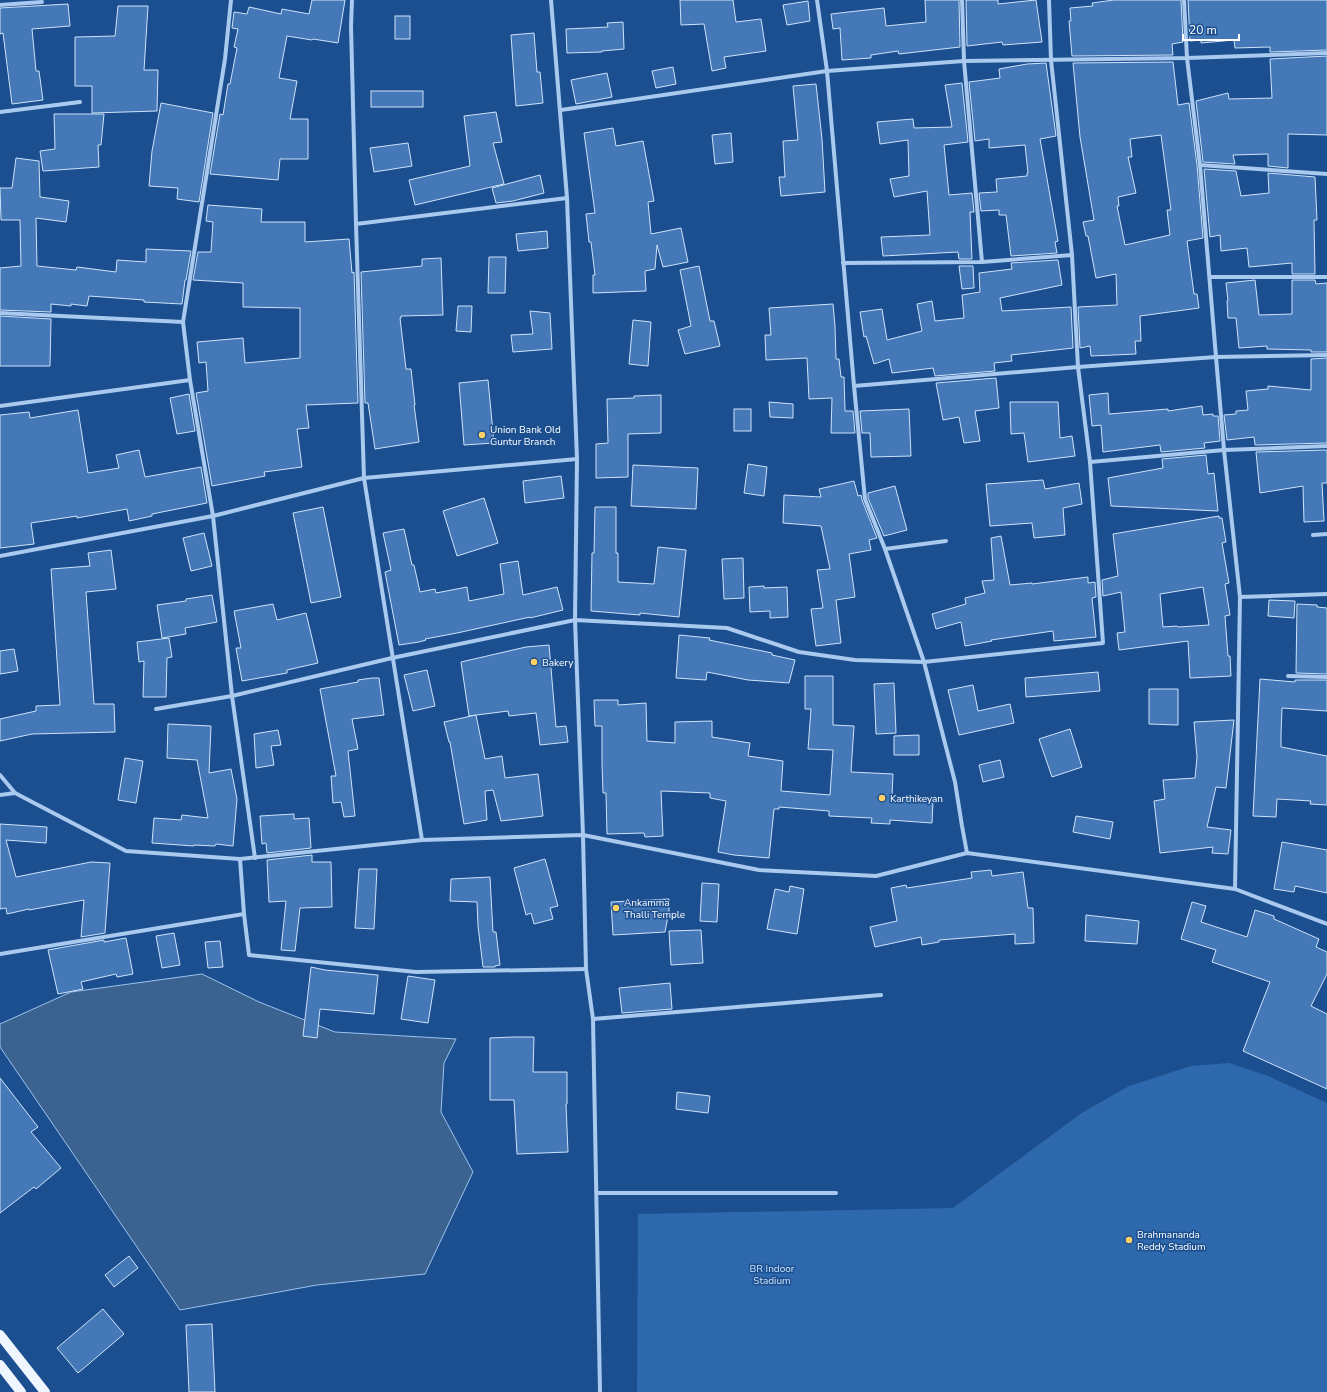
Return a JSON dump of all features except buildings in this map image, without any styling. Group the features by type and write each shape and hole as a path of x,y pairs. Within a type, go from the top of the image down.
{"main road":[{"path":"0,1335 45,1392"},
{"path":"0,1365 21,1392"}],"street":[{"path":"231,0 225,59 183,322 190,380 213,516 232,696 255,858"},
{"path":"352,0 356,224 364,478 422,840"},
{"path":"551,0 567,198 577,460 576,620 584,834 586,969 593,1019 600,1392"},
{"path":"817,0 827,71 865,499 885,548 924,662 955,782 967,853"},
{"path":"962,0 964,61 982,262"},
{"path":"156,709 232,696 392,658 576,620 727,628 799,652 856,660 924,662 1103,643 1090,462 1078,367 1072,255 1051,60 1049,0"},
{"path":"1184,0 1187,58 1200,165 1224,450 1240,597 1235,889"},
{"path":"0,5 42,2"},
{"path":"561,110 827,71 964,61 1187,58 1327,53"},
{"path":"0,112 80,102"},
{"path":"1200,165 1327,174"},
{"path":"356,224 567,198"},
{"path":"843,264 982,262 1072,255"},
{"path":"1210,277 1327,277"},
{"path":"0,312 183,322"},
{"path":"854,386 1216,357 1327,355"},
{"path":"0,406 190,380"},
{"path":"1090,462 1224,450 1327,446"},
{"path":"0,556 213,516 364,478 577,460"},
{"path":"1313,535 1327,534"},
{"path":"885,548 946,541"},
{"path":"1240,597 1327,594"},
{"path":"1288,676 1327,677"},
{"path":"0,775 14,793 126,851 240,859 422,840 584,834 759,870 876,876 967,853 1235,889 1327,924"},
{"path":"0,795 14,793"},
{"path":"240,859 249,955 416,972 586,969"},
{"path":"0,954 244,914"},
{"path":"593,1019 881,995"},
{"path":"597,1193 836,1193"}],"green space":[{"name":"Brahmananda Reddy Stadium","path":"1229,1063 1268,1076 1327,1103 1327,1392 637,1392 638,1214 953,1208 1083,1112 1129,1086 1191,1066"}],"shaded area":[{"path":"202,974 259,1002 335,1032 456,1039 444,1063 441,1112 473,1172 425,1274 317,1285 180,1310 0,1047 0,1024 71,992"}],"place":[{"name":"Union Bank Old Guntur Branch","path":"482,435"},
{"name":"Bakery","path":"534,662"},
{"name":"Karthikeyan","path":"882,798"},
{"name":"Ankamma Thalli Temple","path":"616,908"},
{"name":"Brahmananda Reddy Stadium","path":"1129,1240"}],"park label":[{"name":"BR Indoor Stadium","path":"772,1274"}]}
